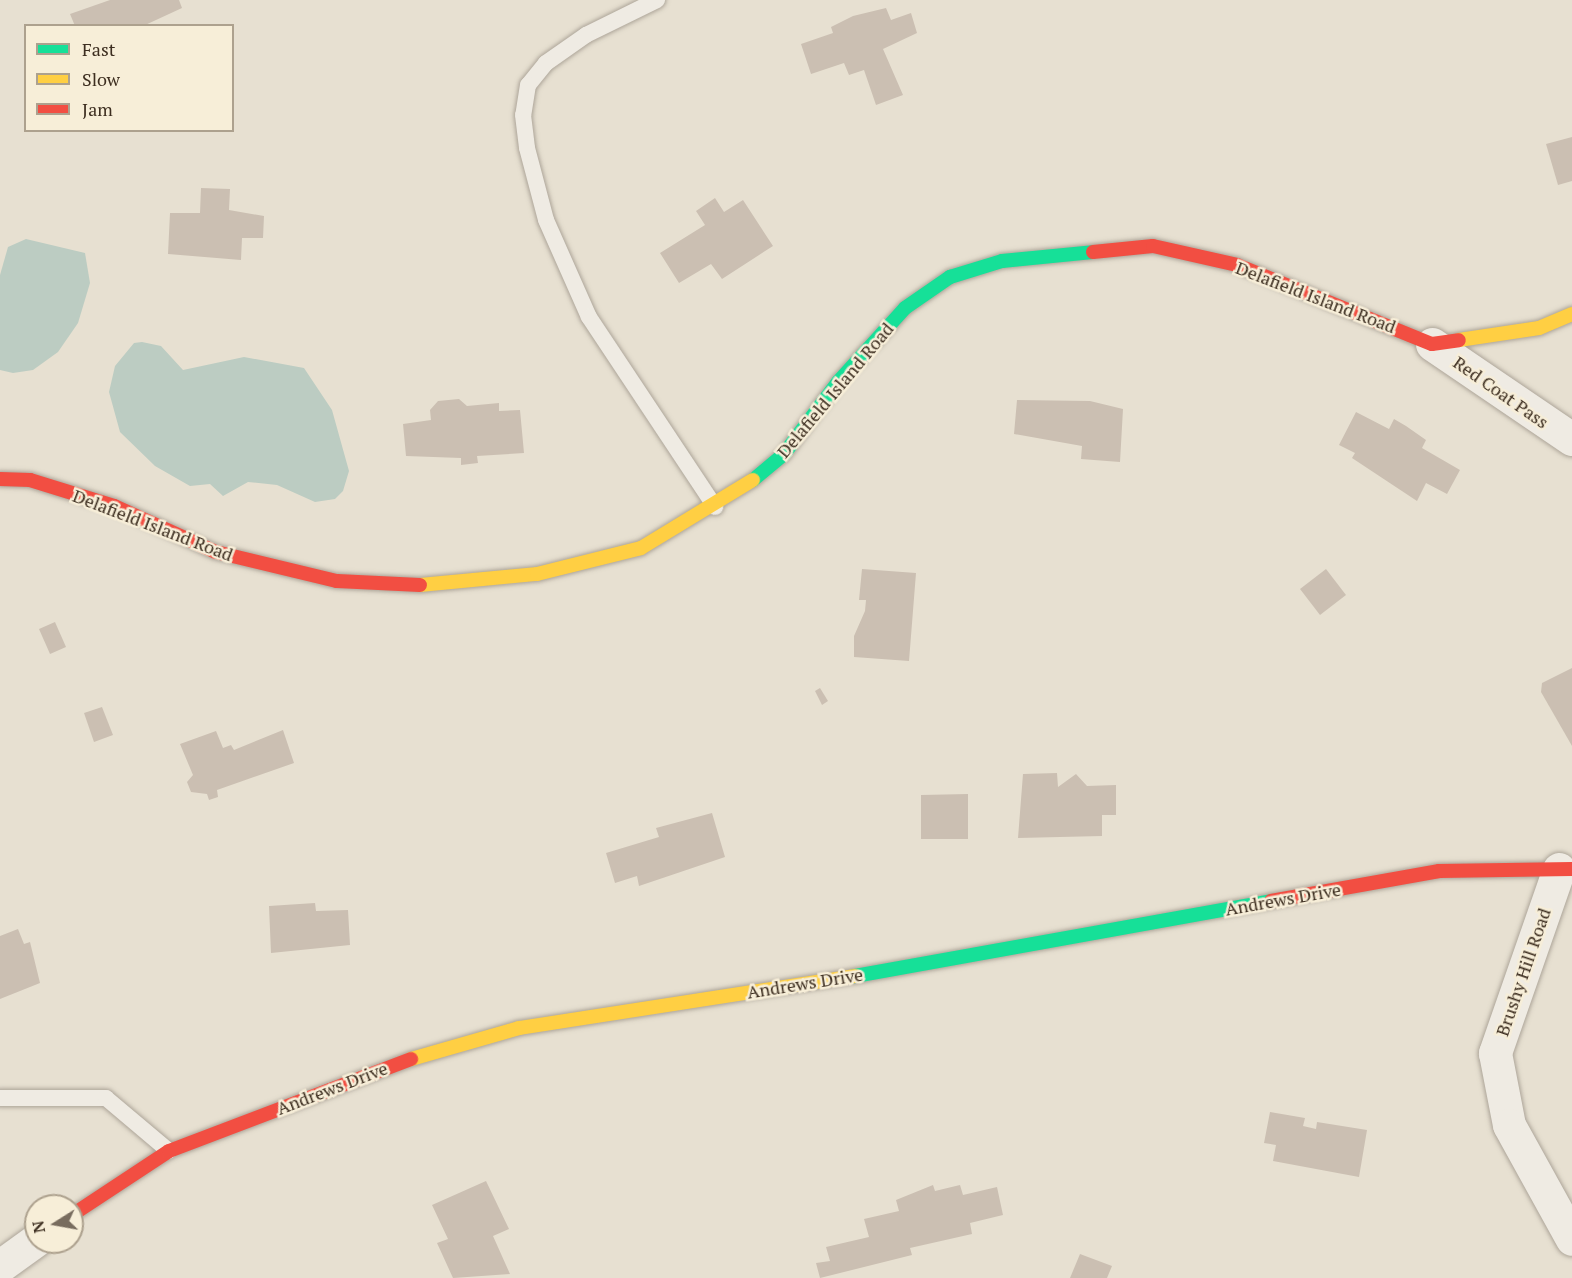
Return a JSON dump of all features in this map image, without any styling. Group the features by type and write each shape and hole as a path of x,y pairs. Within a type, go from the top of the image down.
{"street":[{"name":"Delafield Island Road","path":"0,479 30,480 114,506 216,552 337,581 398,587 537,574 641,548 715,507 784,454 905,308 950,277 1002,261 1153,246 1237,265 1432,344"},
{"path":"1432,344 1539,328 1572,314"},
{"name":"Red Coat Pass","path":"1432,344 1572,438"},
{"name":"Andrews Drive","path":"84,1207 169,1151 384,1067 519,1028 884,971 1439,871 1565,869"},
{"name":"Brushy Hill Road","path":"1565,869 1495,1053 1509,1125 1572,1239"},
{"path":"0,1266 24,1249"}],"lane":[{"path":"657,0 586,34 546,63 528,85 523,115 527,148 546,220 589,317 715,507"},
{"path":"0,1098 106,1098 169,1151"}],"shaded area":[{"path":"26,239 85,253 90,283 78,323 58,352 33,370 13,373 0,370 0,275 8,247"},
{"path":"142,342 161,346 183,370 244,357 304,368 332,410 349,471 343,491 335,499 315,502 277,485 248,482 223,496 210,484 190,486 155,466 120,432 109,392 115,366 134,343"}],"building":[{"path":"110,0 179,0 182,8 147,24 74,24 70,14"},
{"path":"886,8 891,20 911,13 917,33 883,49 903,95 876,105 864,70 849,75 844,63 811,74 801,44 833,33 831,27 853,16"},
{"path":"1572,137 1572,181 1558,185 1546,144"},
{"path":"201,188 230,189 229,210 264,216 263,238 242,238 241,260 168,254 170,213 200,213"},
{"path":"715,198 724,212 743,200 773,246 722,279 711,264 679,283 660,253 705,225 696,211"},
{"path":"459,399 467,406 499,403 499,411 520,410 524,453 477,456 478,463 461,465 461,458 406,456 403,424 431,420 430,410 438,401"},
{"path":"1017,400 1090,401 1123,409 1120,462 1081,459 1082,446 1014,434"},
{"path":"1356,412 1389,429 1394,419 1426,440 1422,448 1460,470 1447,494 1426,483 1417,501 1352,458 1355,453 1339,445"},
{"path":"862,569 916,573 909,661 854,657 854,636 865,611 866,600 859,600"},
{"path":"1326,569 1346,595 1320,615 1300,589"},
{"path":"55,622 66,647 50,654 39,629"},
{"path":"1572,668 1572,746 1541,692 1542,683"},
{"path":"820,688 828,701 822,705 815,691"},
{"path":"102,707 113,735 94,742 84,713"},
{"path":"283,730 294,763 217,790 218,797 209,800 207,794 191,792 187,782 193,775 180,744 216,731 223,748 231,745 234,750"},
{"path":"1057,773 1058,787 1076,774 1087,786 1116,785 1116,815 1102,815 1102,836 1018,838 1023,774"},
{"path":"968,794 968,839 921,839 921,795"},
{"path":"712,813 725,857 639,886 637,876 615,883 606,853 659,837 656,828"},
{"path":"315,903 316,911 348,910 350,945 271,953 269,906"},
{"path":"18,929 24,944 30,942 40,983 0,999 0,936"},
{"path":"1270,1112 1305,1118 1303,1126 1316,1129 1317,1122 1367,1130 1359,1177 1273,1161 1276,1145 1264,1143"},
{"path":"486,1181 509,1229 493,1236 510,1274 453,1278 437,1243 448,1239 432,1205"},
{"path":"933,1185 935,1191 960,1185 963,1195 997,1187 1003,1215 970,1223 972,1234 910,1248 912,1255 820,1278 816,1263 830,1261 826,1247 869,1237 864,1219 899,1211 896,1200"},
{"path":"1080,1254 1112,1266 1107,1278 1070,1278"}],"traffic: fast":[{"path":"753,480 784,454 838,382 905,308 950,277 1002,261 1093,252"},
{"path":"855,976 1271,901"}],"traffic: slow":[{"path":"1459,340 1539,328 1572,314"},
{"path":"420,585 537,574 641,548 753,480"},
{"path":"411,1059 519,1028 855,976"}],"traffic: jam":[{"path":"1093,252 1153,246 1237,265 1432,344 1459,340"},
{"path":"0,479 30,480 114,506 216,552 337,581 420,585"},
{"path":"1271,901 1439,871 1572,869"},
{"path":"84,1207 169,1151 411,1059"}]}
